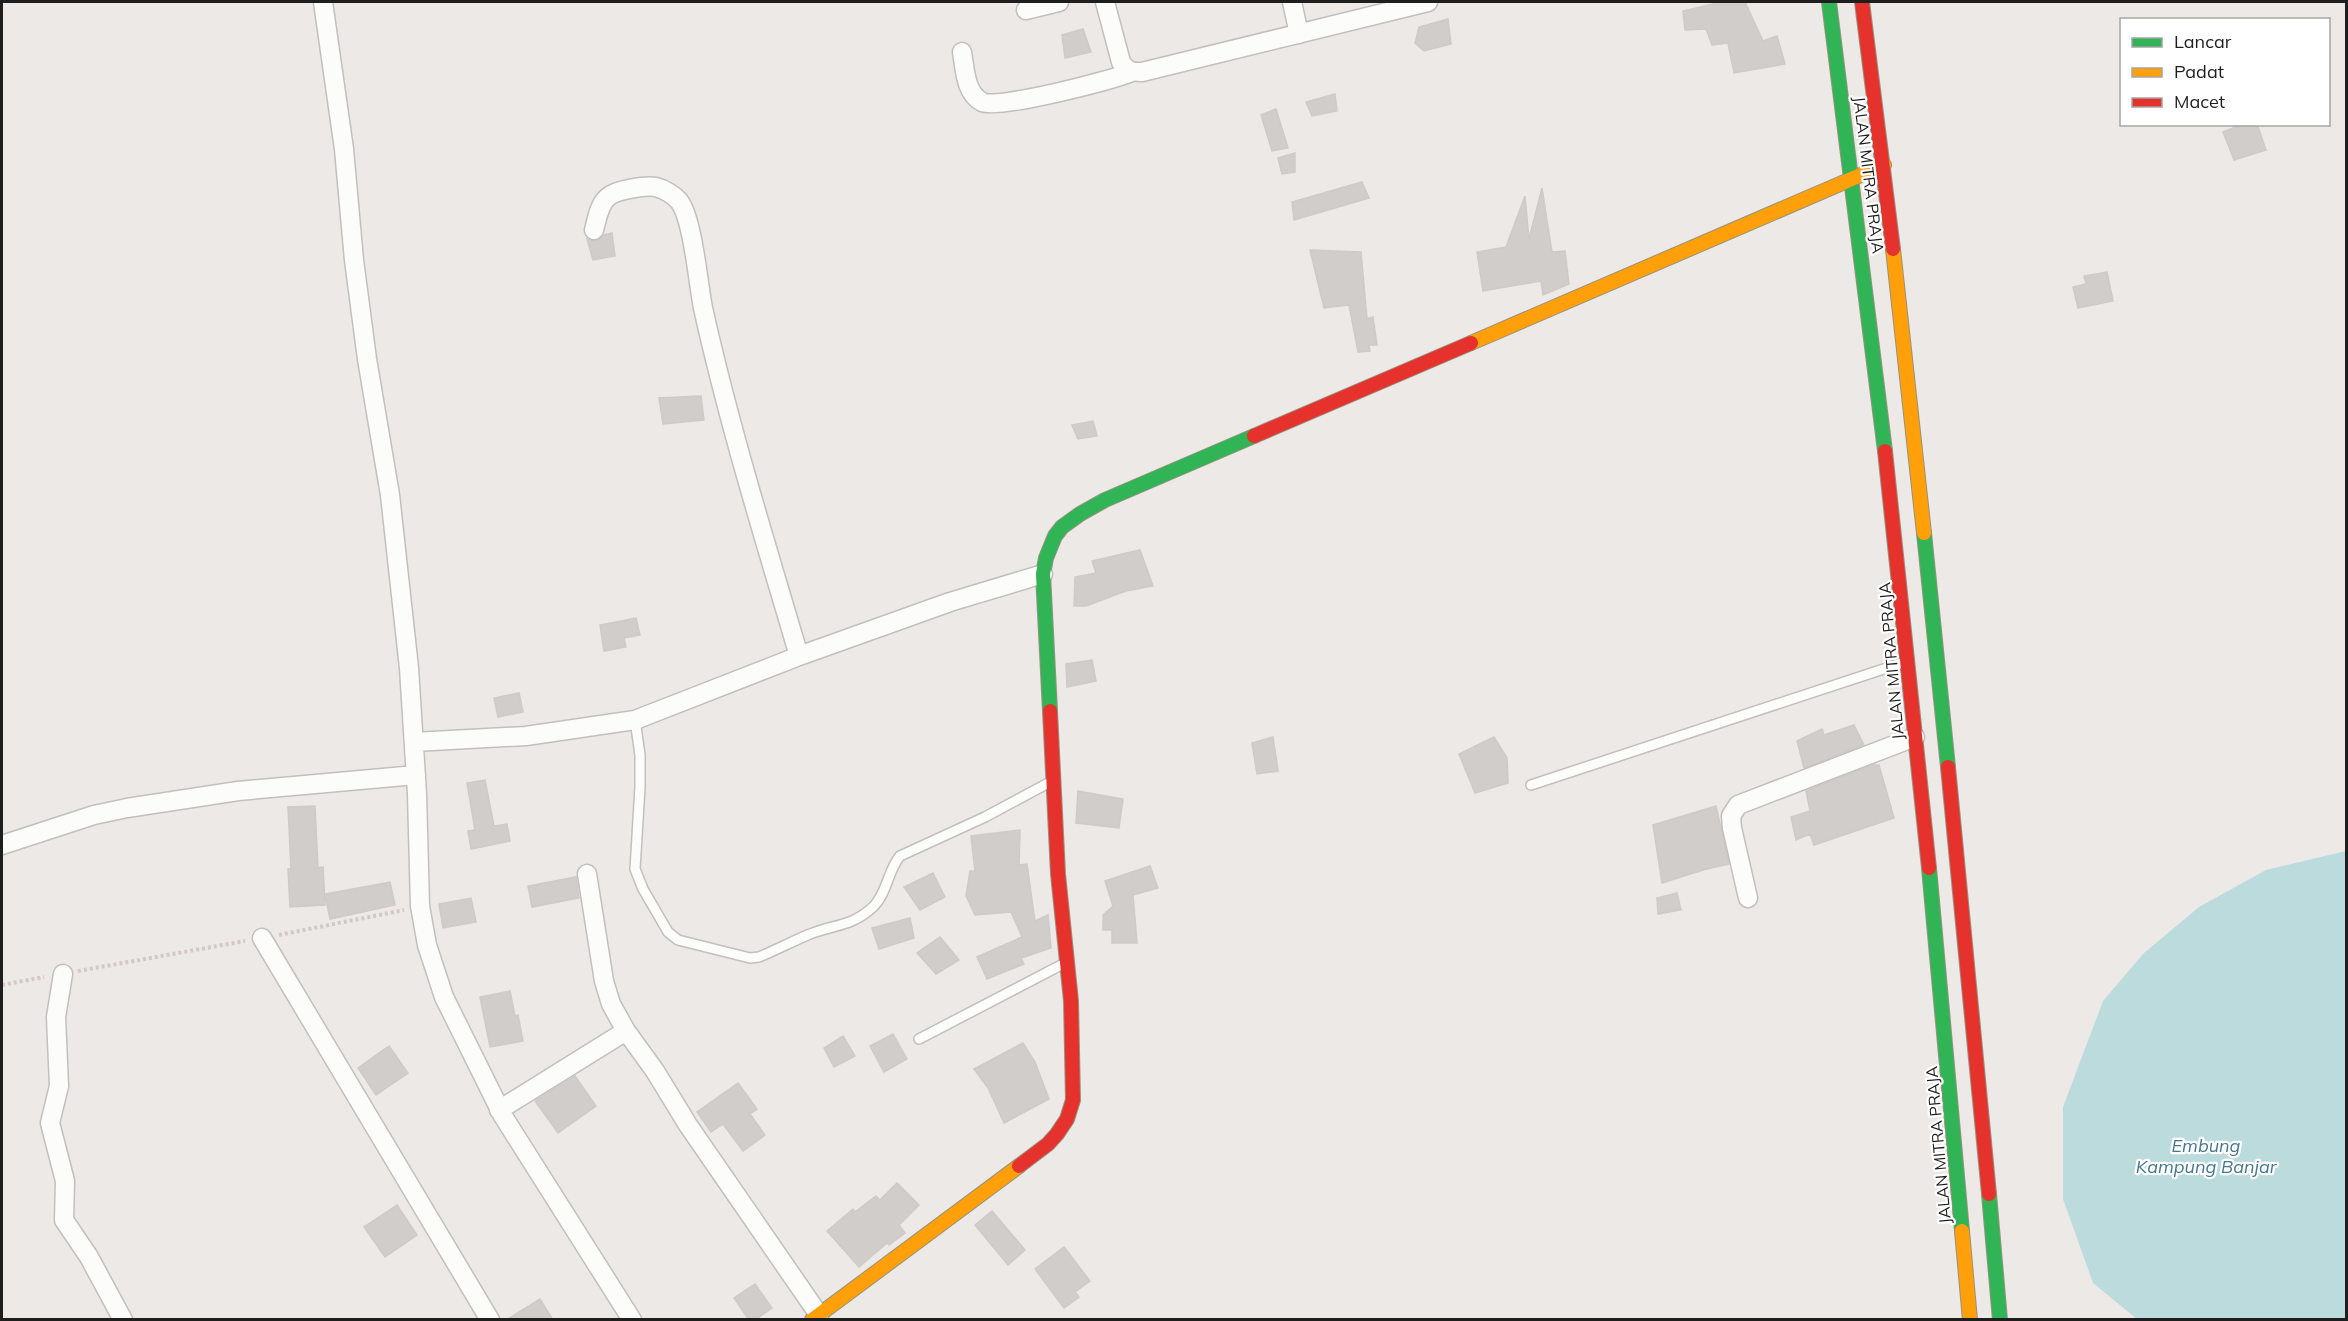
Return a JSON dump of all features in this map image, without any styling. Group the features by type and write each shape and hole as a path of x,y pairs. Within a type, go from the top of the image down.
{"street":[{"path":"322,2 344,149 354,260 367,358 390,495 409,668 416,775 420,906 428,945 444,997 499,1110 632,1320"},
{"path":"1026,10 1059,2"},
{"path":"1105,2 1121,62 1126,69 1132,72"},
{"path":"1292,2 1299,34"},
{"path":"962,52 969,88 975,96 989,104 1105,81 1132,72 1142,72 1428,2"},
{"name":"JALAN MITRA PRAJA","path":"1828,2 1853,179 1902,586 1970,1320"},
{"name":"JALAN MITRA PRAJA","path":"1862,2 1884,165 1966,947 2000,1320"},
{"path":"587,874 604,981 611,1004 626,1031 815,1317 1048,1144 1059,1134 1071,1113 1073,1100 1071,1001 1065,963 1042,574 1048,547 1061,527 1077,515 1105,500 1884,165"},
{"path":"594,230 603,202 609,195 624,190 656,187 671,194 680,202 688,226 703,307 756,510 800,656"},
{"path":"414,742 526,736 635,720 800,656 950,602 1042,574"},
{"path":"1748,897 1732,828 1731,816 1738,804 1915,737"},
{"path":"2,845 94,815 127,808 238,791 416,775"},
{"path":"262,938 490,1320"},
{"path":"63,974 56,1017 59,1086 50,1123 64,1174 64,1220 89,1257 123,1320"},
{"path":"499,1110 626,1031"}],"lane":[{"path":"1531,785 1908,661"},
{"path":"635,720 640,755 635,869 643,889 668,932 678,940 750,958 759,957 811,934 843,926 858,918 875,904 900,856 985,817 1054,780"},
{"path":"919,1039 1065,963"}],"path":[{"path":"2,985 262,938 420,906"}],"water":[{"name":"Embung Kampung Banjar","path":"2346,851 2346,1319 2137,1319 2093,1283 2063,1199 2063,1107 2103,1001 2144,953 2199,907 2266,870"}],"building":[{"path":"1721,2 1745,2 1763,41 1777,36 1785,64 1734,73 1728,43 1712,45 1706,29 1685,30 1683,11"},
{"path":"1448,19 1451,44 1424,51 1415,43 1419,27"},
{"path":"1083,29 1091,52 1065,58 1062,35"},
{"path":"1335,94 1337,111 1312,116 1306,102"},
{"path":"1276,109 1288,148 1272,151 1261,115"},
{"path":"2238,126 2258,126 2266,150 2234,160 2223,132"},
{"path":"1295,153 1295,172 1282,174 1278,158"},
{"path":"1362,182 1369,198 1294,220 1292,202"},
{"path":"1542,188 1552,252 1565,251 1569,284 1543,295 1541,281 1483,291 1477,252 1506,247 1525,196 1529,239"},
{"path":"612,233 615,256 593,260 587,239 596,241"},
{"path":"1310,250 1361,252 1367,319 1373,317 1377,345 1369,345 1370,351 1358,352 1349,305 1324,308"},
{"path":"2107,272 2113,301 2078,308 2073,287 2086,284 2084,276"},
{"path":"701,396 704,420 663,424 659,398"},
{"path":"1093,421 1097,436 1078,439 1072,425"},
{"path":"1140,550 1153,586 1126,591 1086,606 1074,606 1075,577 1096,573 1092,561"},
{"path":"636,618 640,635 624,638 626,647 604,651 600,625"},
{"path":"1092,660 1096,681 1067,687 1066,664"},
{"path":"519,693 523,712 498,717 494,698"},
{"path":"1854,725 1864,745 1804,768 1797,741 1822,729 1824,735"},
{"path":"1273,737 1278,771 1257,774 1252,743"},
{"path":"1494,737 1507,758 1508,783 1475,793 1459,754"},
{"path":"1873,765 1879,765 1894,818 1814,845 1810,834 1796,840 1791,817 1810,811 1806,791"},
{"path":"485,780 494,826 507,824 510,841 471,849 468,831 475,830 467,783"},
{"path":"1078,791 1123,799 1119,828 1076,823"},
{"path":"315,806 318,868 323,867 325,905 290,907 288,807"},
{"path":"1716,806 1729,864 1662,883 1653,825"},
{"path":"1020,830 1019,865 1027,864 1035,921 1048,915 1051,948 1021,958 1024,964 987,979 977,957 1022,937 1011,912 975,915 966,896 970,871 975,871 971,836"},
{"path":"1150,866 1158,888 1133,895 1137,943 1112,943 1112,930 1103,930 1103,915 1113,906 1105,881"},
{"path":"933,873 945,897 920,910 904,887"},
{"path":"576,877 579,898 532,907 528,886"},
{"path":"390,882 395,905 330,919 325,894"},
{"path":"1677,893 1681,910 1658,914 1657,898"},
{"path":"471,898 476,922 443,928 439,904"},
{"path":"910,918 914,938 879,949 872,928"},
{"path":"940,937 959,960 936,974 917,953"},
{"path":"510,991 523,1041 490,1047 480,997"},
{"path":"893,1034 907,1059 884,1072 870,1046"},
{"path":"843,1036 855,1056 834,1067 824,1048"},
{"path":"1023,1043 1035,1062 1049,1099 1004,1123 988,1088 974,1069"},
{"path":"389,1046 408,1073 376,1095 358,1068"},
{"path":"575,1076 596,1106 558,1133 535,1101"},
{"path":"738,1083 757,1109 750,1114 765,1135 743,1151 723,1124 711,1132 697,1112"},
{"path":"897,1183 919,1205 899,1225 905,1233 889,1245 887,1243 859,1267 827,1231 853,1209 855,1212 876,1196 880,1200"},
{"path":"397,1205 417,1235 385,1257 364,1227"},
{"path":"992,1211 1025,1250 1008,1265 975,1225"},
{"path":"1064,1247 1090,1281 1075,1292 1079,1297 1064,1308 1035,1269"},
{"path":"755,1284 772,1308 755,1320 749,1320 734,1298"},
{"path":"540,1299 553,1320 506,1320"}],"traffic: fast":[{"path":"1829,2 1885,451"},
{"path":"1050,711 1043,574 1046,558 1055,536 1062,527 1080,514 1105,500 1254,436"},
{"path":"1924,533 1948,767"},
{"path":"1929,868 1962,1231"},
{"path":"1989,1194 2000,1320"}],"traffic: slow":[{"path":"1471,343 1884,165"},
{"path":"1893,249 1924,533"},
{"path":"812,1320 1019,1166"},
{"path":"1962,1231 1970,1320"}],"traffic: jam":[{"path":"1862,2 1893,249"},
{"path":"1254,436 1471,343"},
{"path":"1885,451 1929,868"},
{"path":"1019,1166 1048,1144 1057,1134 1067,1119 1073,1100 1071,1001 1058,874 1050,711"},
{"path":"1948,767 1989,1194"}]}
